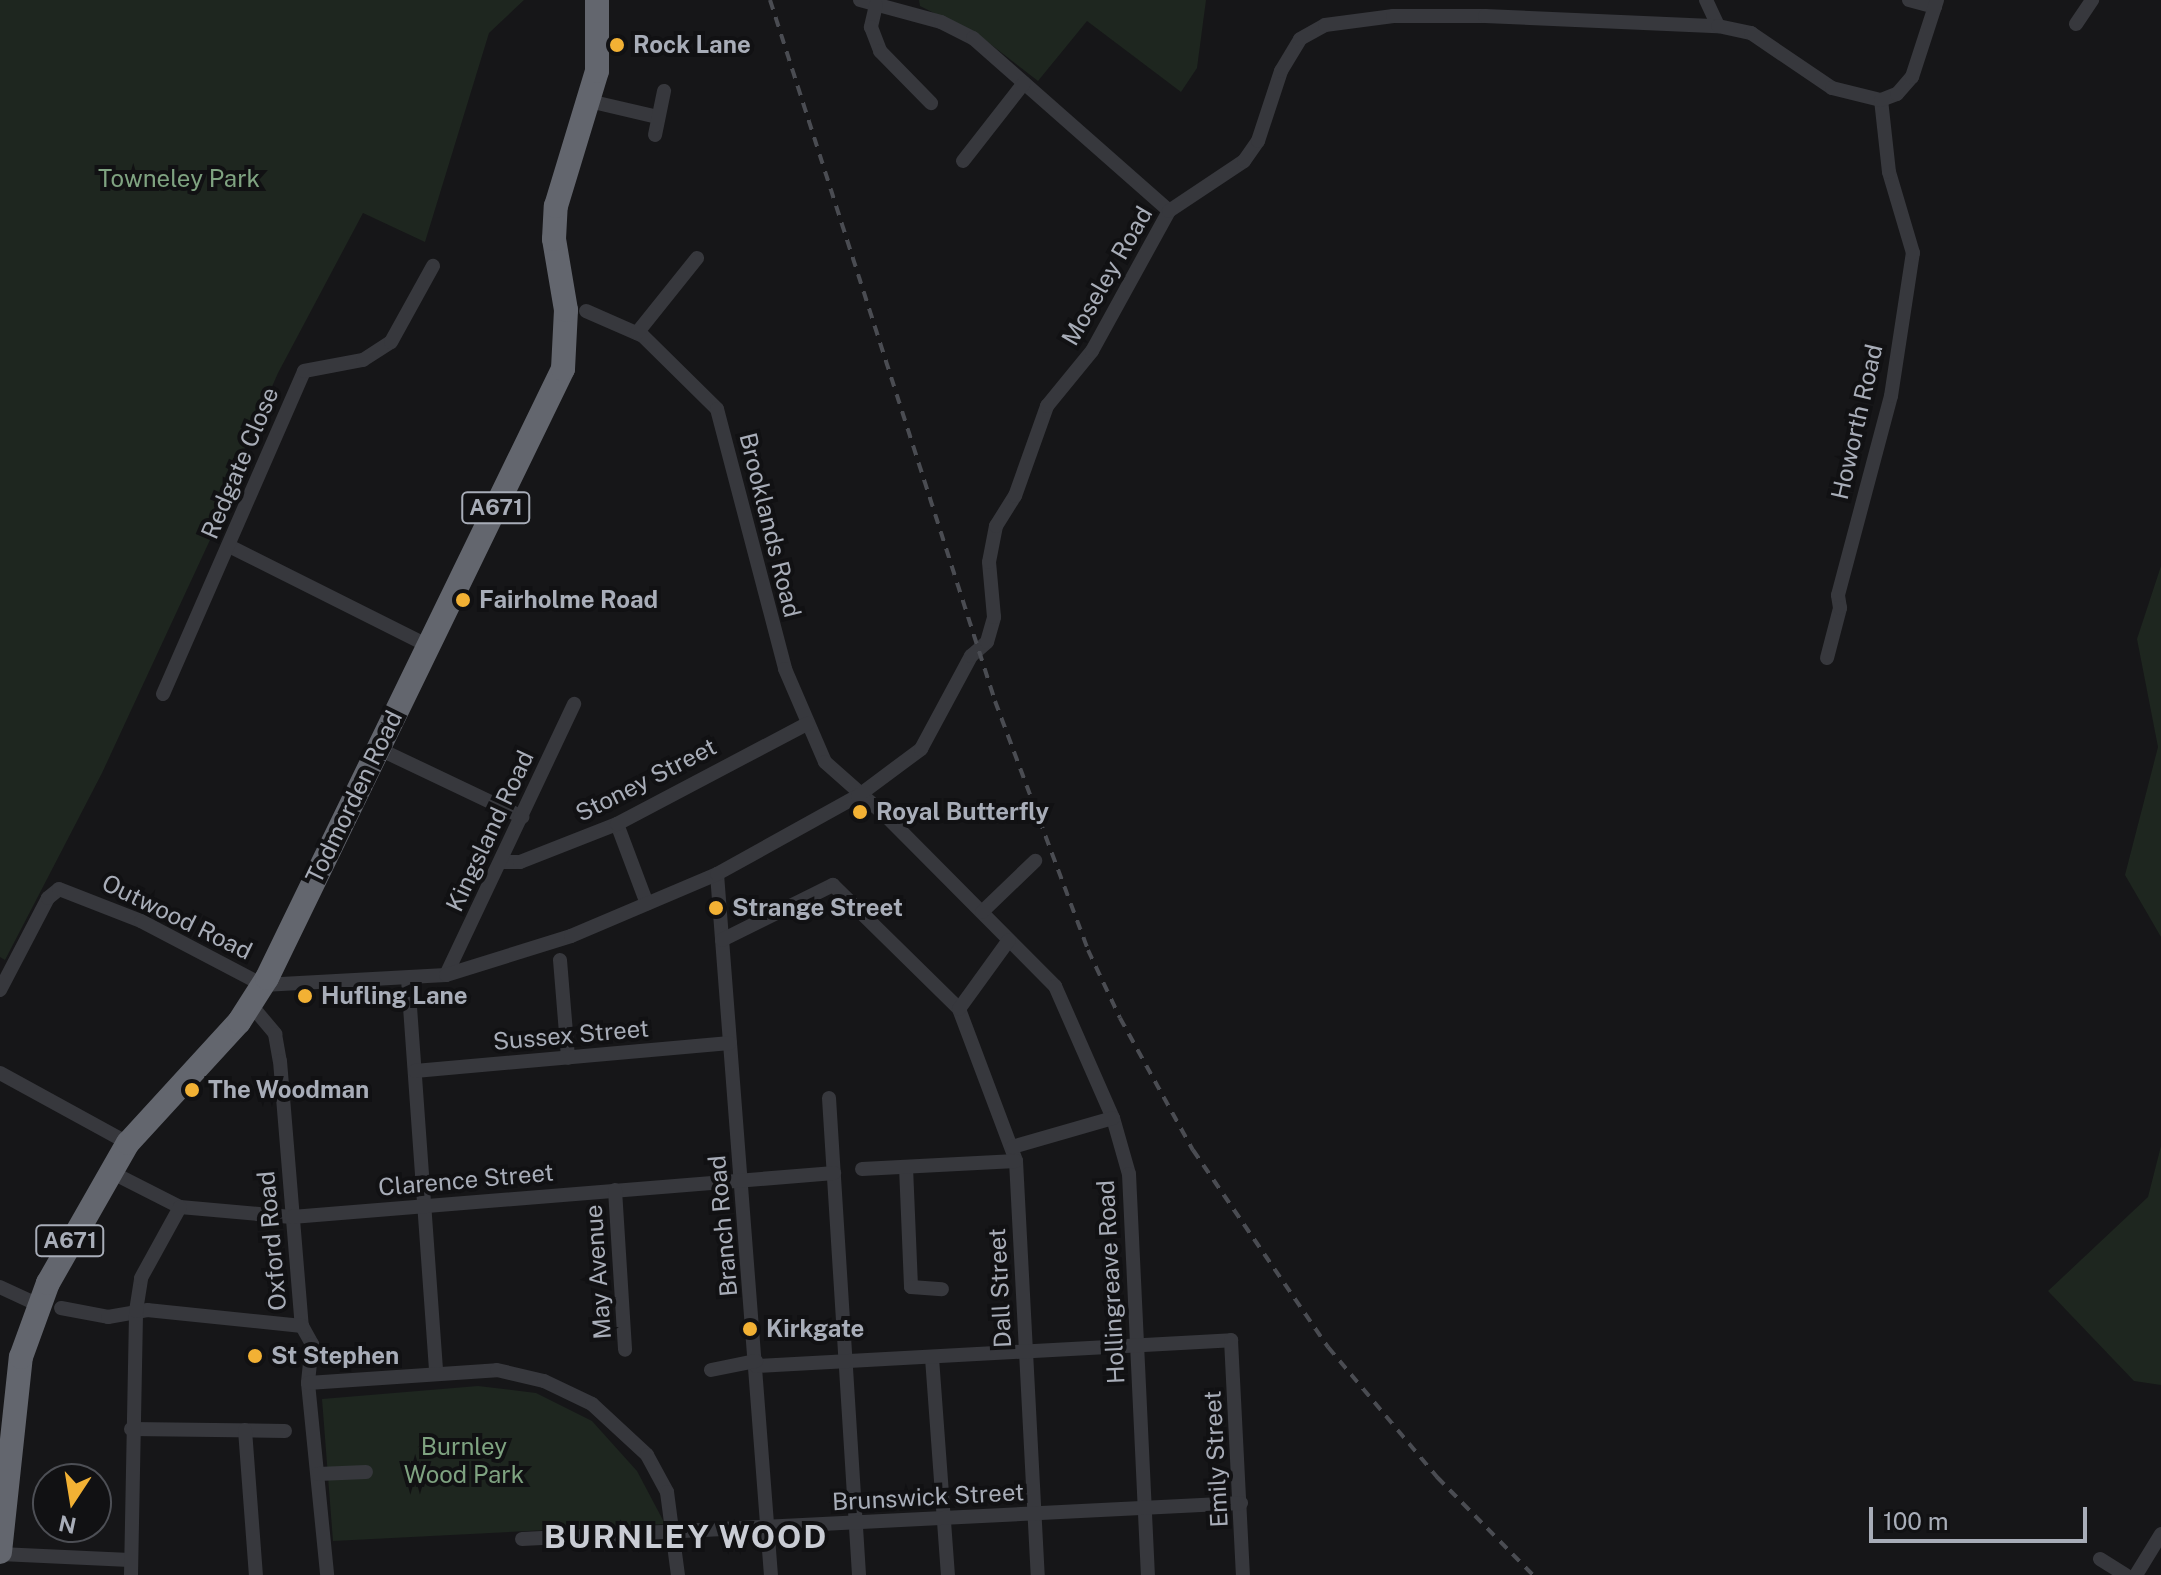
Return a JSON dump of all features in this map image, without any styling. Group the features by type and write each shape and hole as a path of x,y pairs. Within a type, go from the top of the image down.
{"highway":[{"name":"Todmorden Road","path":"0,1553 19,1370 109,1171 128,1143 257,995 563,369 566,310 554,239 556,206 589,101 600,42 597,0"}],"street":[{"path":"860,0 876,5 902,5 973,38 1169,211"},
{"path":"1706,0 1718,26"},
{"path":"1881,100 1897,94 1912,77 1936,4 1909,0"},
{"path":"2076,24 2092,0"},
{"path":"876,5 871,27 880,51 931,103"},
{"name":"Moseley Road","path":"858,796 921,749 971,656 987,642 994,617 989,562 996,526 1015,496 1047,406 1094,348 1169,211 1244,161 1258,141 1293,49 1300,39 1325,25 1393,16 1485,16 1718,26 1751,33 1832,88 1881,100"},
{"path":"963,161 1024,83"},
{"path":"655,135 664,91"},
{"name":"Howorth Road","path":"1827,658 1840,608 1838,595 1891,396 1913,253 1889,172 1881,100"},
{"path":"589,101 658,117"},
{"path":"637,333 697,258"},
{"name":"Redgate Close","path":"163,694 304,371 363,360 391,342 433,266"},
{"name":"Brooklands Road","path":"586,311 637,333 717,409 770,617 807,724 825,762 858,796"},
{"path":"229,546 427,645"},
{"name":"Kingsland Road","path":"446,975 574,704"},
{"name":"Stoney Street","path":"500,862 520,862 617,824 807,724"},
{"path":"377,748 522,817"},
{"path":"257,995 446,975 498,962 717,874 858,796"},
{"name":"Hollingreave Road","path":"858,796 886,816 1055,986 1113,1118 1129,1174 1148,1575"},
{"path":"617,824 647,904"},
{"path":"982,912 1035,861"},
{"name":"Branch Road","path":"717,874 771,1575"},
{"path":"722,940 833,885 959,1009 1009,940"},
{"name":"Outwood Road","path":"0,990 48,898 59,889 71,890 257,995"},
{"path":"560,960 568,1058"},
{"path":"408,979 436,1371"},
{"name":"Oxford Road","path":"257,995 275,1034 302,1326 312,1344 308,1383 327,1575"},
{"name":"Dall Street","path":"959,1009 1014,1154 1038,1575"},
{"name":"Sussex Street","path":"415,1071 730,1043"},
{"path":"0,1073 128,1143"},
{"path":"829,1098 859,1575"},
{"path":"862,1169 1014,1154 1113,1118"},
{"path":"906,1167 911,1287 942,1289"},
{"name":"Clarence Street","path":"109,1171 180,1207 292,1217 834,1173"},
{"name":"May Avenue","path":"615,1190 625,1350"},
{"path":"0,1553 131,1568 131,1429 136,1311 141,1278 180,1207"},
{"path":"0,1287 50,1306 108,1317 136,1311 302,1326"},
{"name":"Emily Street","path":"1136,1348 1231,1340 1243,1575"},
{"path":"711,1370 756,1364 1136,1348"},
{"path":"932,1358 948,1575"},
{"path":"308,1383 436,1371 497,1370 544,1381 592,1404 647,1455 673,1507 678,1575"},
{"path":"131,1429 285,1431"},
{"path":"245,1430 256,1575"},
{"path":"318,1474 366,1472"},
{"name":"Brunswick Street","path":"522,1539 1241,1503"},
{"path":"2136,1575 2161,1534"},
{"path":"2100,1559 2126,1575"}],"green space":[{"name":"Towneley Park","path":"0,0 524,0 489,33 425,242 363,213 278,373 230,482 235,486 102,773 5,960 0,957"},
{"path":"919,0 1206,0 1197,68 1181,92 1087,21 1038,81 980,36 920,6"},
{"path":"2161,566 2161,937 2125,875 2158,747 2137,639"},
{"path":"2161,1146 2161,1385 2134,1381 2048,1291 2148,1197"},
{"name":"Burnley Wood Park","path":"478,1386 536,1393 592,1421 637,1471 665,1524 333,1541 322,1399"}],"railway":[{"path":"770,0 995,701 1088,950 1120,1018 1193,1150 1328,1347 1437,1477 1533,1575"}],"place":[{"name":"Rock Lane","path":"617,45"},
{"name":"Fairholme Road","path":"463,600"},
{"name":"Royal Butterfly","path":"860,812"},
{"name":"Strange Street","path":"716,908"},
{"name":"Hufling Lane","path":"305,996"},
{"name":"The Woodman","path":"192,1090"},
{"name":"Kirkgate","path":"750,1329"},
{"name":"St Stephen","path":"255,1356"}],"district":[{"name":"BURNLEY WOOD","path":"686,1537"}]}
